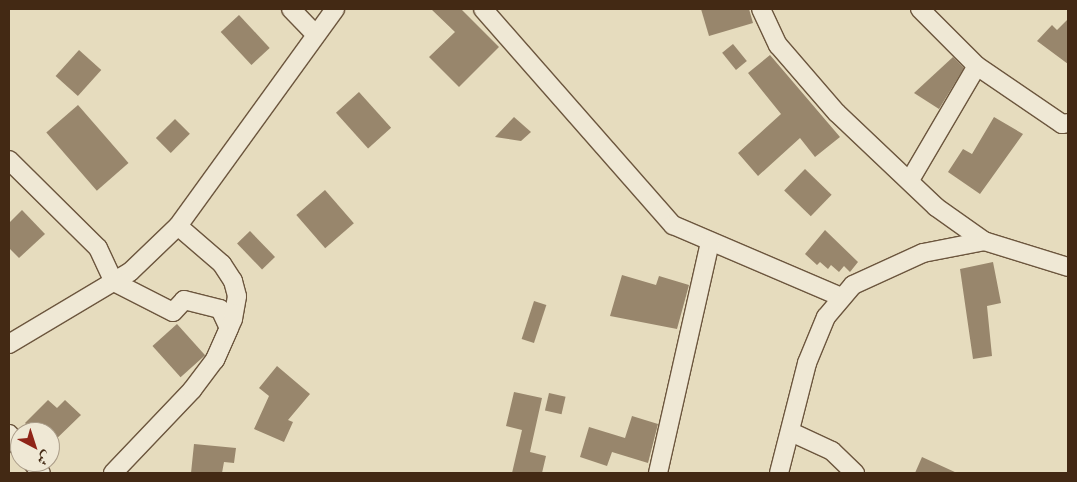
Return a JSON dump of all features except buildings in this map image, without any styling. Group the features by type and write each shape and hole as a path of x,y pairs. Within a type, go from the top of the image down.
{"street":[{"path":"291,9 314,33"},
{"path":"9,344 114,282 146,260 178,226 314,33 335,9"},
{"path":"482,9 668,220 688,235 710,242 839,296"},
{"path":"761,9 778,45 836,113 910,180 936,208 984,241 1068,268"},
{"path":"920,9 977,66 1062,124 1068,123"},
{"path":"910,180 977,66"},
{"path":"9,160 98,248 114,282 173,312 184,300 220,309 229,328 214,360 192,390 113,473"},
{"path":"178,226 222,264 237,296 233,319 214,360"},
{"path":"779,473 791,432 807,363 839,296 894,263 984,241"},
{"path":"658,473 710,242"},
{"path":"791,432 832,451 855,473"}]}
